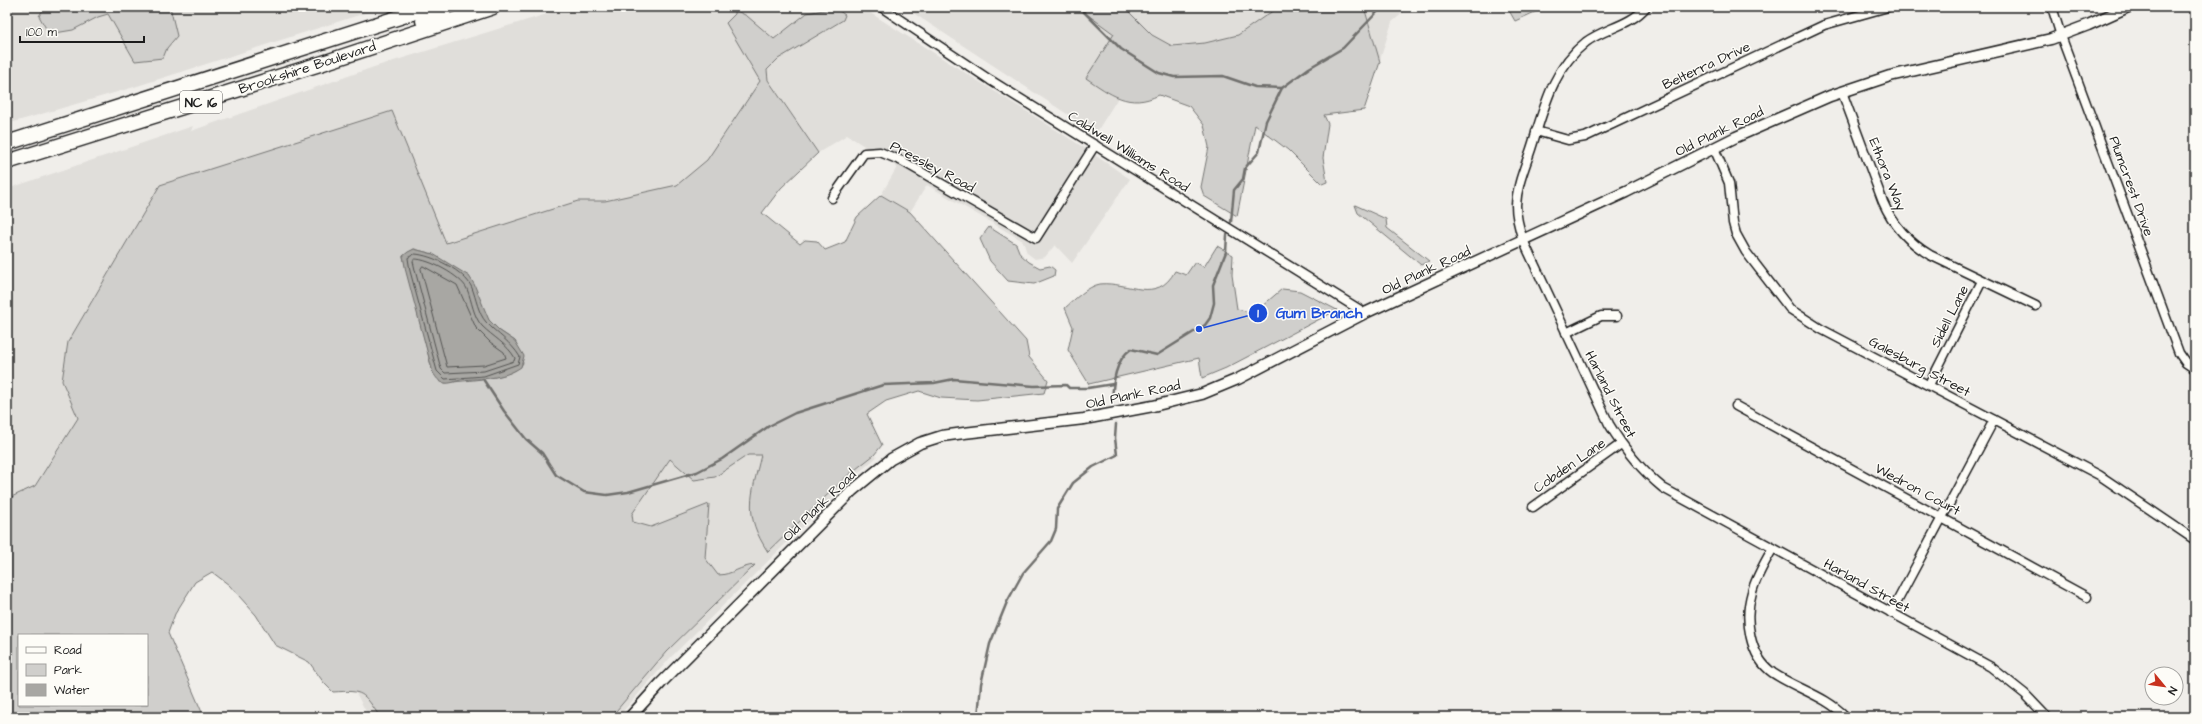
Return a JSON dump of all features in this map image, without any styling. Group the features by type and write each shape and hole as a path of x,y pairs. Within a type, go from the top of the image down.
{"highway":[{"name":"Brookshire Boulevard","path":"7,143 431,7"},
{"path":"323,63 373,39 435,17 443,12 446,7"},
{"path":"453,20 455,12 462,7"},
{"name":"Brookshire Boulevard","path":"7,162 323,63 493,7"}],"street":[{"name":"Caldwell Williams Road","path":"881,7 990,80 1365,313"},
{"name":"Harland Street","path":"1646,7 1638,17 1588,42 1570,58 1559,73 1547,96 1520,182 1516,204 1516,219 1523,240 1602,411 1621,444 1646,473 1664,488 1991,667 2025,694 2047,717"},
{"name":"Belterra Drive","path":"1536,131 1568,140 1585,137 1824,25 1888,7"},
{"name":"Plumcrest Drive","path":"2052,7 2061,36 2179,353 2186,363 2195,369"},
{"name":"Old Plank Road","path":"630,717 666,678 852,491 877,469 906,450 926,440 942,436 1084,419 1153,406 1202,394 1238,379 1365,313 1523,240 1774,120 1842,92 1890,76 2061,36 2128,7"},
{"name":"Ethora Way","path":"1842,92 1883,202 1896,225 1908,239 1922,250 1982,281 2036,306"},
{"name":"Pressley Road","path":"832,198 864,153 880,152 902,160 1036,238 1095,145"},
{"name":"Galesburg Street","path":"1714,148 1729,183 1733,223 1736,234 1746,252 1790,309 1821,329 2099,475 2195,540"},
{"name":"Sidell Lane","path":"1929,385 1982,281"},
{"path":"1566,333 1601,316 1617,316"},
{"name":"Wedron Court","path":"1736,406 2088,597"},
{"path":"1891,613 1994,420"},
{"name":"Cobden Lane","path":"1533,507 1621,444"},
{"path":"1773,548 1755,582 1750,602 1751,636 1755,652 1761,661 1774,673 1831,704 1846,717"}],"shaded area":[{"path":"7,7 384,7 131,88 7,124"},
{"path":"570,7 861,7 1083,147 1130,179 1072,263 1055,245 1045,257 1035,259 1027,253 1023,241 927,185 910,212 881,195 897,167 847,135 818,153 765,75 716,343 877,457 851,479 671,657 618,717 369,717 118,257 68,342 62,381 79,418 35,486 7,517 7,189 193,126 191,131 374,67"},
{"path":"904,7 1410,7 1392,22 1364,110 1317,116 1131,77 1096,133"}],"green space":[{"path":"45,7 170,7 177,36 167,48 163,58 135,61 108,14 98,17 73,30 49,34 39,16"},
{"path":"1077,7 1124,7 1152,35 1172,46 1205,43 1238,35 1268,14 1281,7 1364,7 1380,62 1364,110 1324,115 1328,124 1323,158 1327,182 1322,184 1288,150 1255,125 1237,216 1204,196 1201,187 1209,147 1204,125 1189,106 1159,95 1138,101 1120,98 1103,90 1086,78 1114,34"},
{"path":"1507,7 1546,7 1515,21"},
{"path":"835,8 845,15 843,20 778,59 767,70 768,80 818,153 781,188 762,213 800,244 805,240 817,241 825,250 845,242 857,217 881,195 910,212 1026,341 1029,357 1048,380 1044,393 977,400 941,398 919,391 886,401 867,414 882,445 874,455 847,476 768,552 755,527 751,505 754,483 761,455 748,455 715,477 694,480 670,459 632,514 633,522 651,527 709,504 705,558 718,575 728,574 745,567 755,565 666,652 611,717 380,717 370,702 362,694 357,692 333,692 324,683 309,662 275,645 256,615 229,585 212,572 195,582 175,614 168,633 204,717 7,717 7,499 35,486 78,418 62,381 68,342 160,185 392,111 446,243 578,201 605,201 677,185 707,160 760,81 726,23 735,14 735,10 747,16 774,39 807,13","holes":["414,249 433,254 489,320 500,331 515,341 523,363 518,369 499,376 445,383 433,373 403,256"]},
{"path":"1355,205 1386,219 1387,228 1429,261 1421,265 1358,213"},
{"path":"989,227 1016,244 1020,254 1029,262 1040,268 1050,266 1055,270 1054,276 1034,284 1008,281 990,261 980,239"},
{"path":"1217,246 1233,255 1232,275 1237,309 1254,313 1282,289 1300,291 1337,310 1226,368 1202,378 1199,358 1089,384 1068,350 1073,327 1065,308 1086,290 1095,285 1111,284 1141,289 1160,287 1168,281 1175,271 1186,275 1195,262 1204,267"}],"water":[{"path":"414,249 433,254 469,276 474,284 489,320 500,331 515,341 524,356 521,367 507,374 492,378 461,380 451,383 443,383 438,380 433,373 403,256"}],"waterway":[{"path":"1079,7 1121,49 1159,73 1174,77 1223,76 1255,87 1282,88"},
{"path":"1231,222 1234,190 1243,179 1245,168 1259,152 1266,121 1282,88 1309,68 1343,48 1382,7"},
{"path":"1112,401 1114,380 1118,366 1121,359 1131,349 1157,355 1205,325 1210,318 1214,303 1213,285 1226,252 1227,235"},
{"path":"483,379 504,411 526,439 542,453 556,475 584,492 607,495 628,492 697,472 722,459 769,426 795,413 883,385 934,383 954,379 1034,386 1066,385 1069,388 1088,388 1113,384"},
{"path":"978,717 981,684 990,644 1007,602 1023,573 1051,541 1056,529 1057,509 1073,483 1093,467 1117,455 1115,438 1116,424"}],"place":[{"name":"Gum Branch","path":"1199,329"}]}
